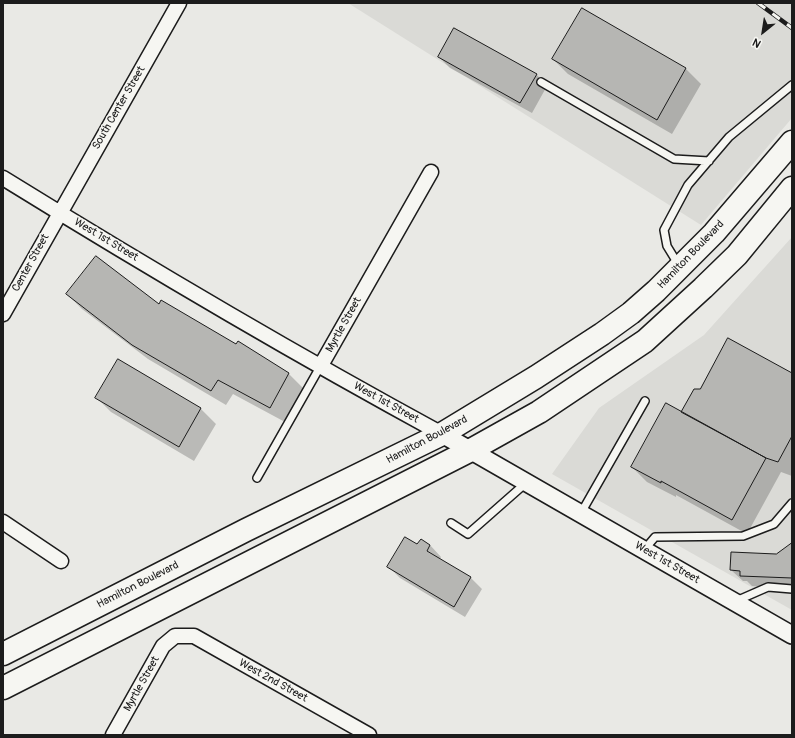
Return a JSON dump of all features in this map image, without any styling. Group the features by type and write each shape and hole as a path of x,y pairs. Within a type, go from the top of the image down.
{"main road":[{"name":"Hamilton Boulevard","path":"3,654 246,530 442,434 536,377 602,334 631,313 680,268 714,233 787,150"},
{"path":"3,688 470,450 539,412 645,341 737,255 792,188"}],"street":[{"name":"South Center Street","path":"59,213 178,3"},
{"name":"Myrtle Street","path":"320,367 431,172"},
{"name":"West 1st Street","path":"3,178 59,213 320,367 527,482 792,635"},
{"name":"Center Street","path":"3,314 59,213"},
{"path":"3,522 61,561"},
{"name":"Myrtle Street","path":"113,735 163,646 175,636"},
{"name":"West 2nd Street","path":"175,636 194,636 369,735"}],"lane":[{"path":"541,82 674,159 709,161"},
{"path":"680,268 667,246 664,230 688,185 730,137 792,84"},
{"name":"Myrtle Street","path":"257,478 320,367"},
{"path":"581,514 645,401"},
{"path":"451,523 468,534 527,482"},
{"path":"644,550 655,538 743,536 774,524 792,503"},
{"path":"734,602 768,587 792,589"}],"shaded area":[{"path":"348,3 792,3 792,118 701,225"},
{"path":"792,237 792,610 552,474 599,408 704,335"}],"building":[{"path":"582,8 686,68 657,120 552,59"},
{"path":"454,28 537,74 520,103 438,57"},
{"path":"96,256 159,304 161,300 236,344 238,341 289,373 270,408 218,380 211,391 132,345 66,294"},
{"path":"728,338 792,373 792,436 778,462 766,458 681,412 694,389 700,389"},
{"path":"118,359 201,408 179,447 95,398"},
{"path":"666,403 766,458 732,520 661,481 661,483 631,467"},
{"path":"405,537 417,544 421,539 430,545 427,551 471,577 454,607 387,567"},
{"path":"792,543 792,578 740,576 740,571 730,570 731,552 776,554"}],"railway":[{"path":"758,3 792,28"}]}
